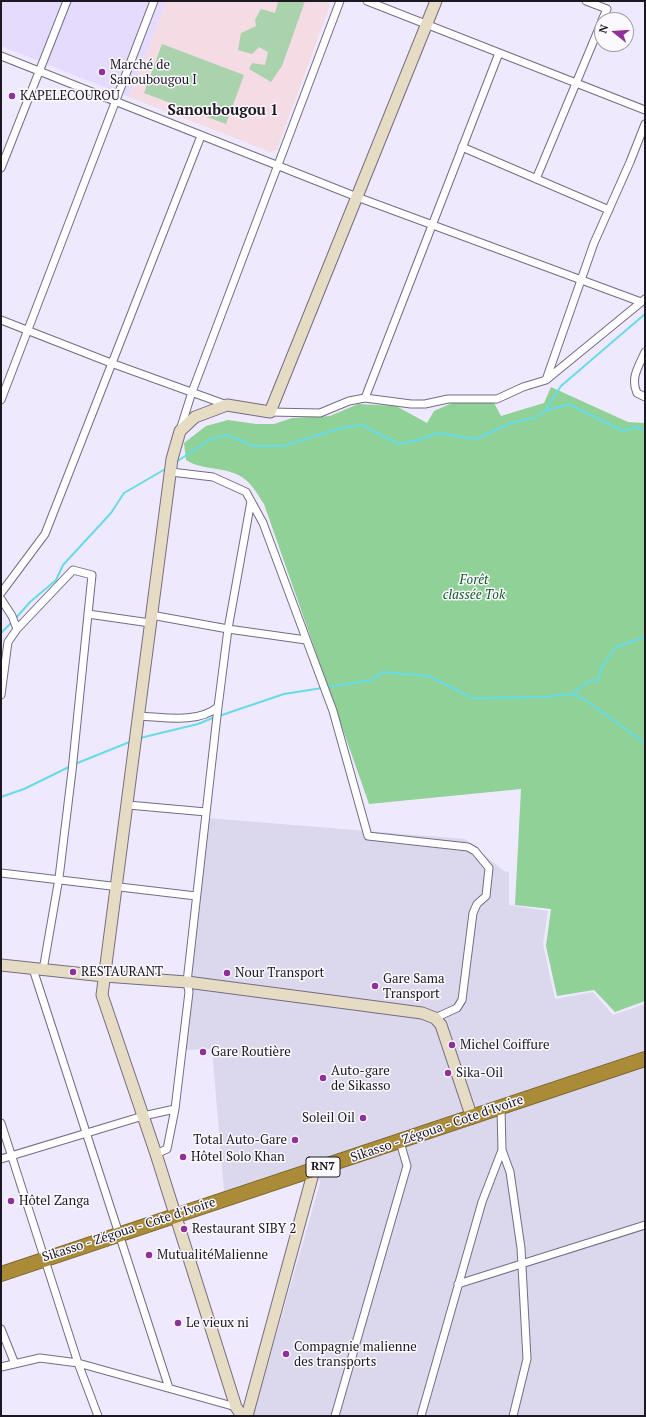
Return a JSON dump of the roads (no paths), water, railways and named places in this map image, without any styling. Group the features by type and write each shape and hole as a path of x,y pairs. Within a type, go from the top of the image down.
{"highway":[{"name":"Sikasso - Zégoua - Cote d'Ivoire","path":"1,1274 45,1258 400,1142 645,1059"}],"street":[{"path":"1,168 67,1"},
{"path":"1,400 154,1"},
{"path":"239,1412 156,1154 102,995 118,886 171,467 192,392 340,1"},
{"path":"367,1 645,110"},
{"path":"270,412 436,1"},
{"path":"586,1 607,9 606,12"},
{"path":"536,179 594,39"},
{"path":"365,398 431,224 499,53"},
{"path":"1,56 357,197 581,280 643,301"},
{"path":"546,380 581,280 645,124"},
{"path":"1,593 45,534 201,136"},
{"path":"462,148 609,210"},
{"path":"1,320 28,332 111,363 227,404 270,412 320,414 349,401 365,398 411,404 425,404 448,399 498,399 523,387 546,380 643,301"},
{"path":"645,352 634,377 634,386 637,393 645,397"},
{"path":"180,431 195,417 227,404"},
{"path":"171,467 213,477 246,492 263,523 333,711 368,836 468,848 474,852 489,868 486,896 477,904 472,913 462,1000 457,1008 435,1018"},
{"path":"156,1154 167,1149 175,1109 189,992 187,982 196,896 218,707 228,629 251,501"},
{"path":"1,695 8,642 16,627 73,570 92,575 72,771 59,878 38,970 87,1134 169,1388"},
{"path":"1,599 12,616 16,627"},
{"path":"88,614 151,619 306,640"},
{"path":"139,716 194,717 212,712 218,707"},
{"path":"128,805 206,812"},
{"path":"1,873 59,878 196,896"},
{"path":"1,965 38,970 187,982 422,1013 435,1018 441,1025 472,1118"},
{"path":"501,1108 502,1150 510,1172 522,1264 528,1359 513,1416"},
{"path":"1,1159 143,1116 175,1109"},
{"path":"1,1123 78,1363 98,1416"},
{"path":"335,1416 407,1166 400,1142"},
{"path":"421,1416 482,1202 502,1150"},
{"path":"247,1416 314,1170"},
{"path":"458,1284 645,1225"},
{"path":"1,1329 15,1364"},
{"path":"1,1367 40,1358 78,1363 169,1388 239,1412"}],"waterway":[{"path":"545,411 561,386 645,314"},
{"path":"176,462 211,439 227,435 254,446 283,446 341,428 362,425 398,444 415,441 438,433 476,439 511,423 534,418 545,411 569,404 623,431 635,427 645,430"},
{"path":"15,619 30,602 56,580 63,565 111,513 124,493 167,468"},
{"path":"1,633 12,622"},
{"path":"572,694 586,683 599,679 601,668 616,647 645,637"},
{"path":"327,687 373,680 382,672 429,676 472,698 545,697 572,694 584,699 645,743"},
{"path":"219,716 284,694 322,688"},
{"path":"140,738 198,724 215,717"},
{"path":"75,764 132,741"},
{"path":"1,797 24,789 71,766"}],"place":[{"name":"Marché de Sanoubougou I","path":"102,72"},
{"name":"KAPELECOUROU","path":"12,96"},
{"name":"RESTAURANT","path":"73,972"},
{"name":"Nour Transport","path":"227,973"},
{"name":"Gare Sama Transport","path":"375,986"},
{"name":"Michel Coiffure","path":"452,1045"},
{"name":"Gare Routière","path":"203,1052"},
{"name":"Sika-Oil","path":"448,1073"},
{"name":"Auto-gare de Sikasso","path":"323,1078"},
{"name":"Soleil Oil","path":"363,1118"},
{"name":"Total Auto-Gare","path":"295,1140"},
{"name":"Hôtel Solo Khan","path":"183,1157"},
{"name":"Hôtel Zanga","path":"11,1201"},
{"name":"Restaurant SIBY 2","path":"184,1229"},
{"name":"MutualitéMalienne","path":"149,1255"},
{"name":"Le vieux ni","path":"178,1323"},
{"name":"Compagnie malienne des transports","path":"286,1354"}],"district":[{"name":"Sanoubougou 1","path":"223,111"}],"park label":[{"name":"Forêt classée Tok","path":"474,588"}]}
